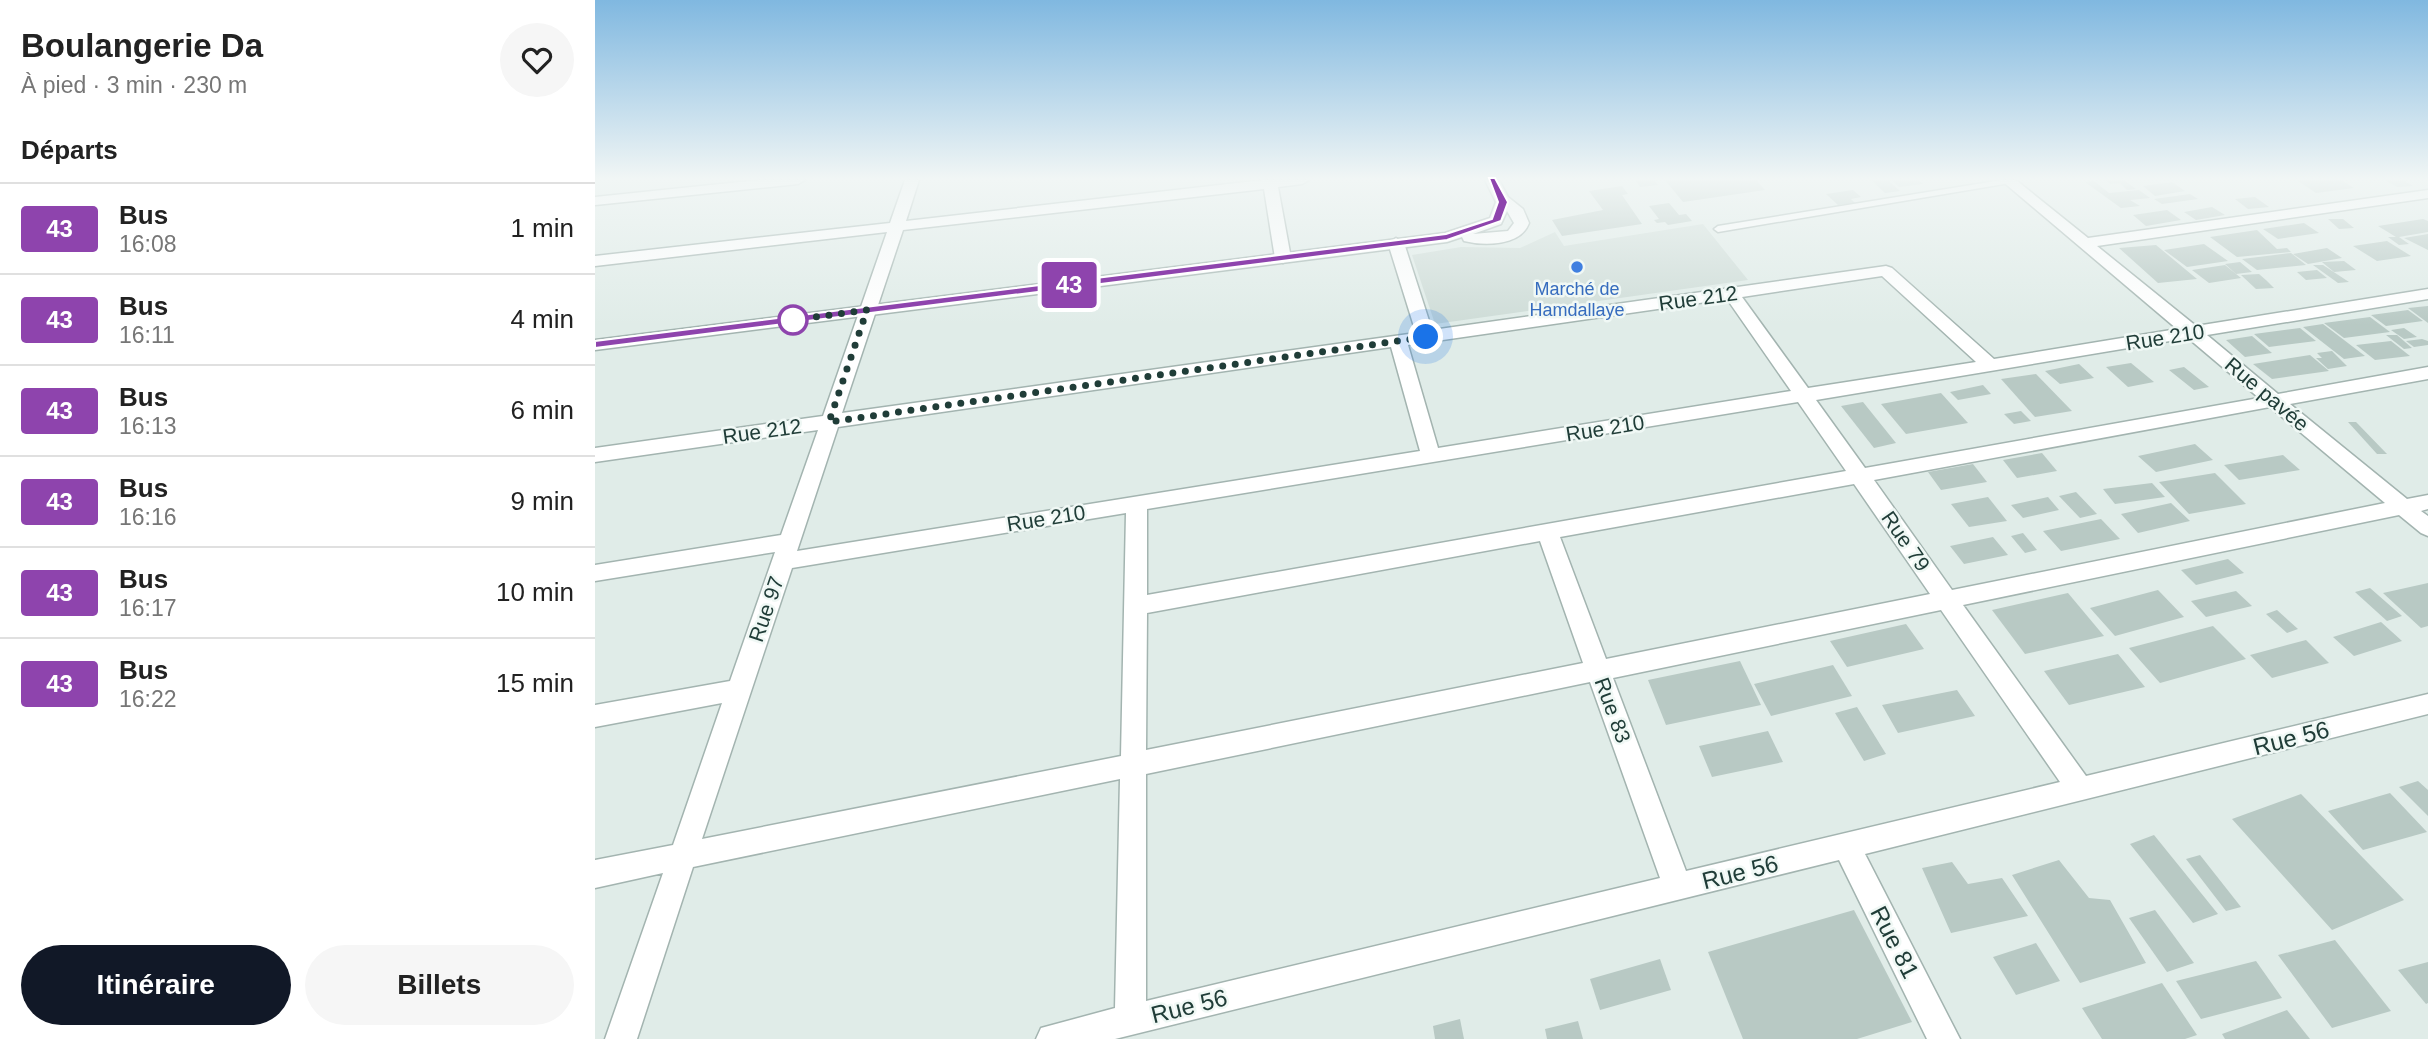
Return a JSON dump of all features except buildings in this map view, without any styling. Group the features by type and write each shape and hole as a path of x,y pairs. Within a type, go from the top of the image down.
{"street":[{"path":"595,261 875,228"},
{"name":"Rue 97","path":"621,1039 895,228"},
{"path":"1278,228 1283,258"},
{"path":"1447,237 1473,228"},
{"path":"595,345 1396,243 1447,237 1493,239 1518,231 1519,228"},
{"name":"Rue pavée","path":"2068,228 2428,528"},
{"path":"2085,243 2187,228"},
{"path":"1396,243 1426,337"},
{"name":"Rue 212","path":"595,455 1886,271 1990,365"},
{"name":"Rue 79","path":"1731,293 2080,789"},
{"name":"Rue 210","path":"595,573 786,551 1137,503 2428,294"},
{"path":"1398,341 1431,456"},
{"path":"1136,607 2428,373"},
{"path":"595,874 2428,502"},
{"path":"1130,1020 1137,503"},
{"name":"Rue 83","path":"1547,532 1678,887"},
{"path":"595,716 739,690"},
{"name":"Rue 56","path":"1052,1039 2428,704"},
{"name":"Rue 81","path":"1846,846 1944,1039"}],"shaded area":[{"name":"Marché de Hamdallaye","path":"1675,228 1707,228 1748,280 1435,324 1412,255 1461,247 1520,248 1555,232 1564,246"}],"bus line":[{"name":"43","path":"595,345 1447,237 1476,228"}],"place":[{"name":"Marché de Hamdallaye","path":"1577,267"}],"route":[{"path":"793,320 786,321 867,310 829,422 1426,337"}]}
